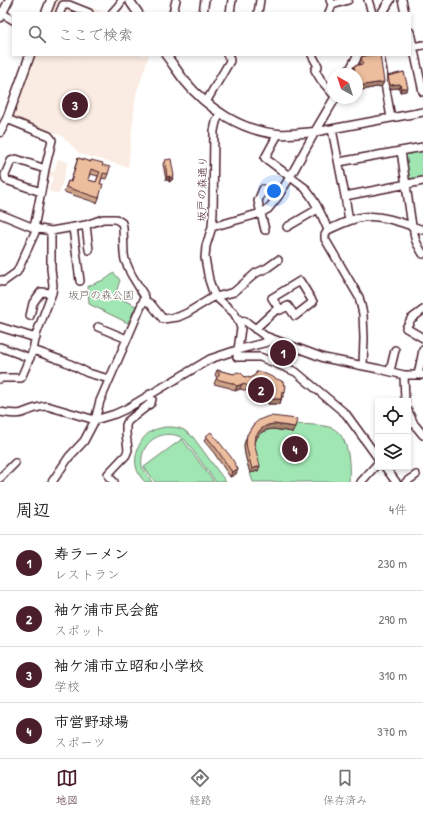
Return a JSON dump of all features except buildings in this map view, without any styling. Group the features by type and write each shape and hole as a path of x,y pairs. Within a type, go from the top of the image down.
{"main road":[{"path":"46,12 51,0"},
{"path":"122,0 137,12"},
{"path":"383,12 390,0"},
{"path":"0,132 7,119 30,56"},
{"path":"167,56 184,80 206,102 220,113 238,123 261,131 278,134 315,132 331,104"},
{"path":"351,68 357,56"}],"street":[{"path":"9,0 1,15 12,20"},
{"path":"113,12 122,0"},
{"path":"173,12 176,0"},
{"path":"203,12 205,0"},
{"path":"230,12 232,0"},
{"path":"258,12 260,0"},
{"path":"331,3 348,0"},
{"path":"368,0 372,12"},
{"path":"402,0 405,12"},
{"path":"60,12 63,5 68,5 86,12"},
{"path":"411,37 422,76 423,92"},
{"path":"413,47 423,45"},
{"path":"206,102 230,61 229,56"},
{"path":"313,56 318,66 314,70 327,87"},
{"path":"380,56 391,118"},
{"path":"212,227 260,213 268,209 290,177 315,132 423,112"},
{"name":"坂戸の森通り","path":"220,113 214,131 213,214 212,227 206,246 205,258 209,280 215,296 234,313 238,320"},
{"path":"0,280 3,282 17,272 35,228 45,169 52,140 49,136 7,119"},
{"path":"332,129 349,221"},
{"path":"278,134 265,158 305,188 310,194 328,230"},
{"path":"339,162 423,147"},
{"path":"401,151 405,185 415,240 423,254"},
{"path":"41,192 6,180 5,175 11,161 16,159 45,169"},
{"path":"345,196 423,181"},
{"path":"263,189 258,200 265,230"},
{"path":"287,227 318,209"},
{"path":"0,215 35,228 50,231 73,228 103,219 116,219 122,223 123,227 125,260 131,274 145,297 100,401 95,420 84,441 69,457 52,482"},
{"path":"362,366 364,338 362,306 356,291 325,239 325,236 328,230 363,217 378,217 423,230"},
{"path":"86,225 89,250"},
{"path":"73,228 80,281"},
{"path":"0,378 21,378 33,350 52,293 53,285 50,231"},
{"path":"144,300 150,304 163,319 178,317 215,296 234,292 256,273 267,268 278,260"},
{"path":"255,329 279,308 280,310 288,306 295,316 313,302 300,281 272,298 279,308"},
{"path":"30,316 33,303 41,292 52,293"},
{"path":"423,310 411,319 406,328 423,338"},
{"path":"238,320 245,322 265,336 324,358 404,375 420,375 423,353"},
{"path":"238,320 241,328 237,357 260,357 296,372 346,414 375,454"},
{"path":"0,327 36,338"},
{"path":"98,327 127,339"},
{"path":"0,412 14,414 40,406 47,406 95,420 116,414 210,359 275,340"},
{"path":"0,347 30,358"},
{"path":"33,350 66,362 88,373 109,379"},
{"path":"390,371 395,350"},
{"path":"404,375 405,398"},
{"path":"114,482 108,474 126,455 128,450 126,433 128,421 151,403 152,399 150,394"},
{"path":"411,418 414,424 423,435"},
{"path":"0,478 15,464"},
{"path":"361,482 375,466"},
{"path":"387,470 395,482"},
{"path":"406,482 416,476"}],"shaded area":[{"path":"56,0 68,0 104,12 51,12"},
{"path":"34,56 149,56 136,94 128,167 80,154 62,136 11,117"},
{"path":"58,159 68,162 59,194 48,191 53,177 47,177 49,170 54,172"}],"green space":[{"path":"423,150 423,179 408,181 403,153"},
{"name":"坂戸の森公園","path":"114,273 120,280 115,296 136,306 128,323 89,304 88,286 106,279"},
{"path":"295,424 323,426 332,428 338,432 346,444 348,452 349,482 253,482 244,448 245,440 251,430"},
{"path":"165,427 179,428 193,437 226,482 216,482 185,440 176,435 168,434 155,438 146,446 143,452 142,466 152,482 145,482 140,476 136,463 139,445 150,432"},
{"path":"182,439 214,482 155,482 144,467"}],"place":[{"name":"袖ケ浦市立昭和小学校","path":"75,105"},
{"name":"寿ラーメン","path":"283,353"},
{"name":"袖ケ浦市民会館","path":"261,390"},
{"name":"市営野球場","path":"295,449"}]}
